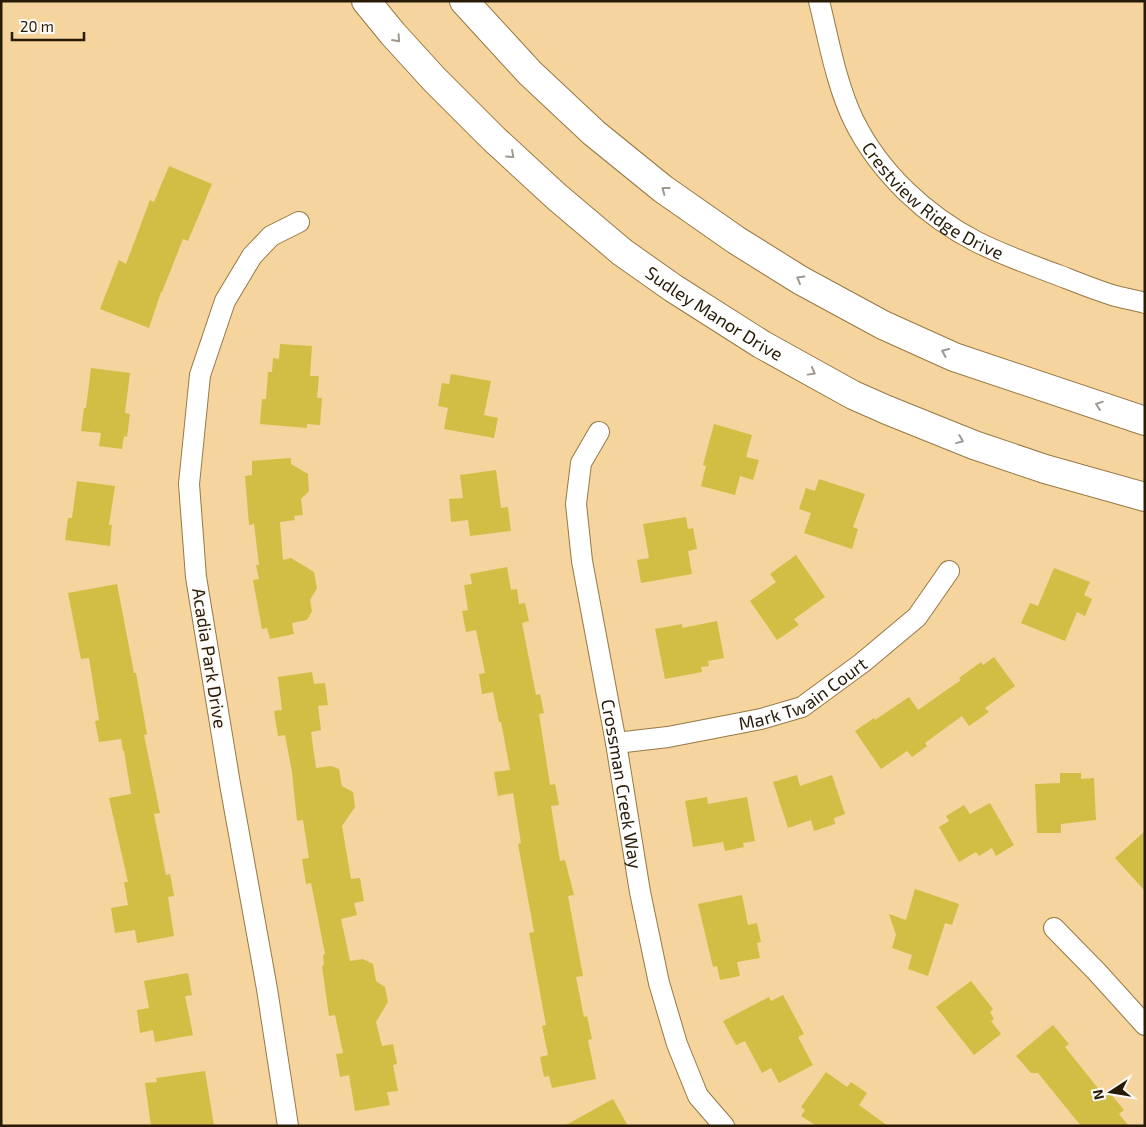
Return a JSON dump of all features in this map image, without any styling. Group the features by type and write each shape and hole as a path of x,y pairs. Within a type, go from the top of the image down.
{"main road":[{"name":"Sudley Manor Drive","path":"366,1 434,79 494,139 557,197 622,252 673,288 753,339 852,395 965,442 1045,470 1145,497"},
{"path":"464,1 530,73 594,133 663,189 736,240 800,280 883,325 954,357 1145,421"}],"street":[{"name":"Crestview Ridge Drive","path":"819,1 838,78 854,120 876,156 906,191 952,226 976,241 1006,255 1112,295 1145,303"},
{"name":"Acadia Park Drive","path":"288,1126 267,989 230,784 196,577 188,484 200,375 225,301 252,256 271,236 299,222"},
{"name":"Crossman Creek Way","path":"599,432 581,463 576,504 582,561 616,743 640,892 658,983 677,1044 698,1096 724,1126"},
{"name":"Mark Twain Court","path":"616,743 668,737 705,730 761,719 802,707 862,663 917,617 949,571"},
{"path":"1054,928 1145,1025"}],"building":[{"path":"169,166 212,184 188,241 183,239 161,292 149,328 100,309 119,260 126,264 150,200 154,202"},
{"path":"280,344 312,346 310,376 319,376 317,398 322,398 320,425 307,424 307,428 260,424 262,399 266,399 268,372 272,372 273,358 279,359"},
{"path":"91,368 130,373 125,413 130,414 127,437 124,436 122,449 99,446 101,433 81,431"},
{"path":"451,374 491,381 484,415 498,418 494,438 444,429 448,408 438,406 442,383 449,384"},
{"path":"714,424 752,435 746,457 759,460 753,480 740,476 735,495 701,486 706,466 703,465"},
{"path":"291,458 291,464 308,474 309,491 301,499 303,515 294,516 295,520 280,522 283,560 291,558 314,572 317,588 310,600 312,611 307,620 292,623 294,634 270,639 267,628 262,629 253,580 259,579 256,565 259,565 254,524 249,525 245,476 252,475 252,461"},
{"path":"496,470 501,508 508,507 511,531 470,536 468,520 451,522 449,499 463,498 460,475"},
{"path":"819,479 865,494 853,527 858,529 852,549 804,533 811,513 799,509 806,488 815,491"},
{"path":"77,481 115,486 109,525 112,525 110,546 65,540 68,518 72,518"},
{"path":"686,517 688,529 693,528 697,549 688,551 692,574 641,583 637,560 649,558 643,524"},
{"path":"796,555 825,597 794,619 799,625 777,640 750,601 776,582 770,574"},
{"path":"507,567 511,590 517,589 519,604 525,603 529,621 522,623 536,695 540,694 544,713 539,714 550,785 555,784 559,805 551,806 560,861 565,860 574,895 568,896 583,976 576,977 584,1017 587,1016 592,1039 588,1040 596,1079 552,1088 549,1076 544,1077 540,1057 548,1055 542,1026 546,1025 529,933 534,932 518,844 521,843 513,793 498,796 494,772 510,770 501,722 499,722 493,692 482,694 479,674 485,673 476,630 466,632 462,611 468,610 464,585 472,584 470,574"},
{"path":"1054,568 1090,582 1084,595 1092,599 1085,616 1077,612 1065,641 1021,623 1030,603 1038,606"},
{"path":"117,584 134,673 136,673 147,734 144,735 160,813 154,814 166,875 170,874 174,896 168,897 174,936 137,943 135,930 115,933 111,908 128,905 124,882 128,882 109,798 131,794 124,751 121,739 99,742 95,721 99,720 89,658 81,659 68,593"},
{"path":"717,621 724,658 708,661 709,666 701,667 702,672 665,679 655,629 682,624 682,628"},
{"path":"994,657 1015,686 985,708 989,712 969,726 962,716 925,743 927,746 912,757 907,751 881,769 855,731 909,697 918,710 961,680 959,678 981,662 983,665"},
{"path":"312,672 314,684 325,683 328,705 318,706 321,730 311,732 316,768 331,766 339,769 342,786 353,792 355,807 342,826 351,879 360,878 364,901 354,903 357,915 341,919 350,961 363,959 373,964 376,981 385,987 388,1002 376,1022 382,1046 393,1044 397,1064 393,1065 398,1091 387,1092 390,1105 355,1111 349,1075 340,1077 336,1054 343,1053 335,1015 329,1016 322,966 324,965 323,955 325,954 311,883 306,884 302,859 309,858 303,820 297,821 292,772 285,735 278,736 274,711 282,710 278,677"},
{"path":"1060,773 1081,773 1081,779 1094,778 1096,820 1061,824 1061,833 1037,833 1035,784 1060,783"},
{"path":"797,775 800,786 832,775 845,814 834,818 835,824 814,831 811,820 788,828 773,782"},
{"path":"707,797 708,804 747,797 755,841 743,843 744,847 725,851 723,842 693,847 685,801"},
{"path":"990,803 1014,845 996,856 992,848 979,856 976,852 959,862 939,827 949,821 946,816 964,805 970,814"},
{"path":"1145,831 1145,891 1115,858"},
{"path":"915,889 959,904 952,925 945,923 928,976 908,969 912,955 892,948 896,935 889,914 906,920"},
{"path":"742,895 748,925 757,923 761,942 757,943 760,958 737,962 740,976 720,980 717,966 713,967 698,904"},
{"path":"188,973 192,995 185,996 193,1035 155,1042 153,1030 140,1033 137,1010 149,1008 144,981"},
{"path":"971,981 993,1009 990,1012 994,1019 991,1021 1001,1034 974,1055 936,1007"},
{"path":"783,995 804,1034 798,1037 813,1065 779,1083 771,1068 762,1073 745,1041 736,1045 723,1021 769,997 771,1001"},
{"path":"1053,1025 1069,1044 1065,1047 1105,1097 1110,1093 1124,1110 1119,1114 1129,1126 1081,1126 1038,1073 1031,1073 1016,1056"},
{"path":"205,1071 214,1126 151,1126 145,1083 157,1082 156,1078"},
{"path":"826,1072 847,1087 851,1082 867,1093 859,1105 888,1126 817,1126 801,1116 805,1110 801,1107"},
{"path":"613,1099 628,1126 564,1126"}]}
